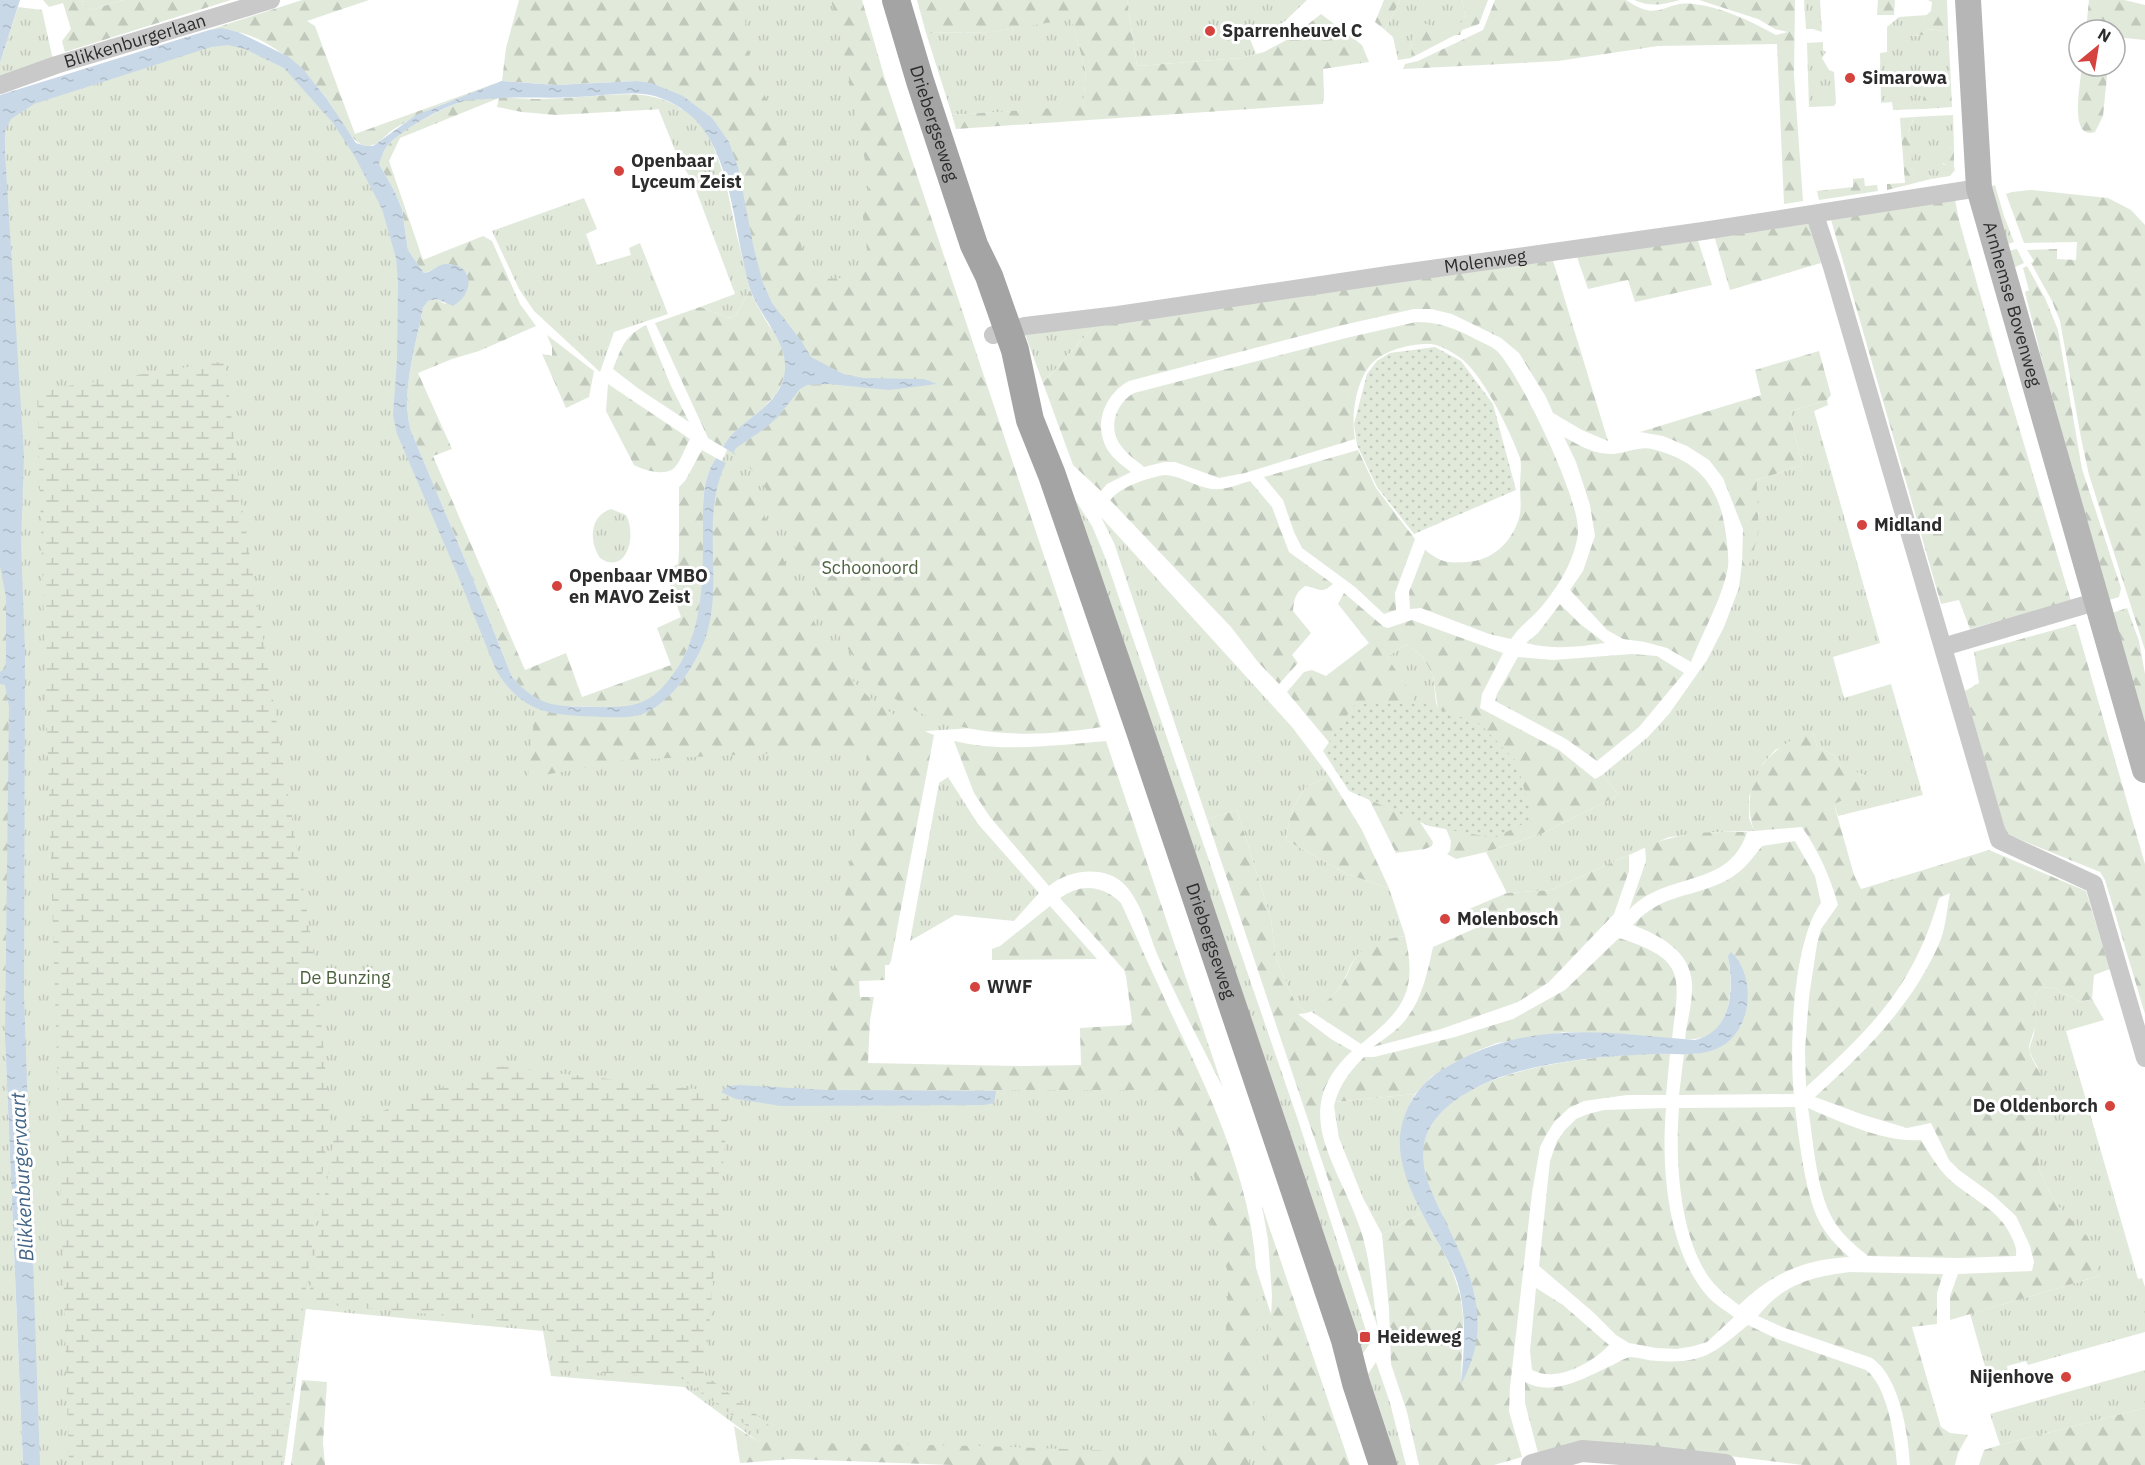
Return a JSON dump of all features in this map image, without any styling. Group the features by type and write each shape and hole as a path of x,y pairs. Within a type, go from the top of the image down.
{"main road":[{"name":"Driebergseweg","path":"896,0 974,245 976,284 1000,333 1013,388 1030,420 1052,475 1345,1340 1356,1383 1383,1465"},
{"name":"Arnhemse Bovenweg","path":"1968,0 1979,188 2145,770"}],"street":[{"name":"Blikkenburgerlaan","path":"2,85 56,66 271,0"},
{"name":"Molenweg","path":"1000,333 1025,326 1118,315 1815,215 1979,188"},
{"path":"1815,215 1999,840 2094,884 2145,1058"},
{"path":"1943,647 2098,601"},
{"path":"1532,1465 1582,1451 1725,1465"}],"green space":[{"path":"43,0 82,0 84,7 91,10 123,0 231,0 65,52 62,41 71,29 63,3 49,7"},
{"path":"82,0 123,0 91,10 84,7"},
{"name":"Schoonoord","path":"302,0 369,0 307,21 315,26 355,134 502,81 506,48 519,0 745,0 746,31 751,61 783,134 792,166 803,257 809,271 819,278 826,279 861,275 867,259 863,211 864,199 870,186 842,43 831,0 862,0 885,79 1101,727 1037,734 1004,733 972,729 940,721 911,708 884,691 861,667 825,608 770,496 754,472 733,453 736,448 777,418 807,385 829,384 889,390 935,384 908,377 863,378 843,374 811,357 772,303 763,283 738,167 721,129 697,105 636,81 556,85 503,81 500,97 550,99 632,94 656,98 680,108 556,115 497,107 499,98 400,138 389,161 423,260 483,236 492,241 520,304 536,326 479,351 418,373 452,449 433,456 525,670 566,653 582,697 671,665 657,628 681,617 665,570 678,564 679,487 685,481 702,450 716,458 708,475 704,494 700,604 692,638 685,655 668,681 643,702 612,707 551,704 532,695 522,687 512,677 411,431 408,417 410,370 423,308 428,301 437,299 445,304 467,274 450,264 424,273 408,250 402,209 379,164 387,147 407,129 435,113 491,89 429,110 405,122 371,146 361,144 350,134 316,85 276,49 244,34 227,30 209,30"},
{"name":"De Bunzing","path":"527,0 858,0 988,727 881,734 836,1079 1195,1081 1273,1320 1270,1465 1094,1465 771,1451 684,1387 551,1376 543,1331 306,1309 284,1465 32,1465 5,1037 23,1465 0,1465 0,104 217,34 292,70 365,159 407,263 399,409 504,672 583,713 686,665 710,485 731,442 787,390 724,151 691,107"},
{"path":"917,0 1127,0 1137,66 1241,58 1264,52 1292,37 1321,14 1362,45 1369,62 1323,69 1323,104 956,129 952,115 1083,106 1086,71 1071,19 992,32 926,33"},
{"path":"1127,0 1307,0 1284,22 1250,39 1256,54 1241,58 1137,66"},
{"path":"1384,0 1400,0 1385,30 1375,22"},
{"path":"1400,0 1462,0 1466,19 1459,35 1412,38 1411,58 1398,60 1393,37 1385,30"},
{"path":"1462,0 1488,0 1479,24 1462,30 1460,35 1455,35 1411,58 1412,38 1423,23 1459,34 1460,23 1466,19"},
{"path":"1495,0 1626,0 1638,7 1655,11 1675,5 1693,4 1726,11 1776,35 1788,32 1775,29 1758,19 1699,0 1795,0 1794,75 1803,201 1784,204 1777,44 1658,46 1558,61 1403,69 1405,64 1418,61 1483,30"},
{"path":"1634,0 1680,0 1646,4"},
{"path":"1804,0 1820,0 1822,32 1806,29"},
{"path":"1878,0 1895,0 1894,15 1877,15"},
{"path":"1928,0 1947,0 1948,26 1944,31 1927,29 1923,35 1913,36 1911,31 1913,21 1922,19 1931,11 1932,2"},
{"path":"2089,0 2124,0 2145,5 2145,40 2127,38 2127,18 2087,18"},
{"path":"18,7 42,10 53,60 0,80 0,63"},
{"path":"1927,15 1922,19 1913,36 1923,35 1927,29 1944,31 1948,26 1951,85 1934,86 1923,99 1923,109 1893,110 1892,102 1881,103 1880,53 1887,52 1887,27 1899,17"},
{"path":"1071,18 1086,71 1083,107 952,115 926,33 992,32"},
{"path":"1823,42 1823,50 1826,52 1822,58 1829,70 1834,72 1836,103 1834,106 1809,107 1807,43"},
{"path":"2081,78 2107,78 2103,116 2095,132 2087,132 2081,128 2079,96"},
{"path":"1951,85 1952,107 1923,109 1926,90 1933,86"},
{"path":"658,108 679,108 694,117 705,131 721,167 750,290 736,315 730,318 700,307 735,294 693,182 679,160"},
{"path":"1953,115 1954,149 1948,147 1943,164 1954,167 1955,170 1950,176 1931,179 1928,172 1914,172 1911,169 1908,133 1914,117"},
{"path":"1914,117 1908,133 1912,153 1911,169 1914,172 1928,172 1931,179 1887,190 1887,184 1905,183 1900,118"},
{"path":"1945,146 1954,149 1954,167 1947,166 1939,159"},
{"path":"1864,178 1865,186 1877,185 1878,191 1819,200 1817,191 1853,187 1853,179"},
{"path":"1995,185 2014,242 2005,245 1992,186"},
{"path":"2031,190 2108,198 2131,210 2145,225 2145,650 2089,475 2060,321 2031,263 2034,261 2027,250 2057,249 2057,259 2076,260 2077,242 2024,243 2006,194"},
{"path":"1954,195 1997,354 2071,601 1970,629 1959,600 1941,604 1830,216"},
{"path":"584,198 597,229 586,234 597,265 631,255 629,248 640,243 668,314 614,332 600,372 534,311 519,289 492,231"},
{"path":"1808,220 1821,263 1730,290 1713,232"},
{"path":"1696,234 1712,285 1635,302 1628,280 1588,289 1575,251"},
{"path":"2017,249 2024,263 2013,268 2007,251"},
{"path":"1551,254 1608,441 1582,430 1553,413 1519,353 1501,338 1452,314 1431,309 1414,309 1343,325 1129,381 1113,394 1108,402 1101,420 1101,430 1109,453 1131,472 1107,484 1101,491 1073,465 1043,383 1099,321"},
{"path":"2027,266 2045,298 2058,330 2082,469 2121,588 2119,597 2109,600 2025,292 2029,290 2023,268"},
{"path":"750,290 780,347 784,361 784,375 779,390 766,405 737,430 723,447 708,438 655,323 700,307 730,318 736,315"},
{"path":"1099,321 1043,383 1025,334"},
{"path":"1416,322 1448,327 1497,351 1534,410 1570,494 1578,533 1574,553 1560,581 1548,598 1511,639 1489,634 1421,608 1410,609 1409,592 1425,550 1440,560 1449,562 1476,561 1485,558 1500,549 1506,542 1516,527 1520,514 1521,461 1510,434 1480,380 1463,360 1447,350 1434,344 1422,344 1396,349 1380,357 1368,368 1357,393 1354,411 1355,439 1245,473 1219,478 1175,462 1144,467 1124,450 1116,436 1114,422 1116,415 1123,402 1134,393"},
{"path":"646,325 671,386 689,422 613,369 628,338"},
{"path":"547,335 594,371 589,397 566,408 542,354 552,356 552,347"},
{"path":"1435,347 1461,361 1493,404 1516,490 1414,534 1377,487 1357,445 1354,424 1367,374 1377,361 1390,353"},
{"path":"1819,351 1831,395 1827,400 1792,411 1790,416 1802,463 1800,466 1757,480 1759,518 1757,539 1738,594 1743,529 1723,478 1709,460 1687,446 1663,436 1640,432 1761,395 1755,370"},
{"path":"225,361 241,501 316,968 330,1120 281,1465 69,1465 37,391"},
{"path":"608,384 690,439 676,467 669,471 659,472 634,465 606,411"},
{"path":"1827,400 1828,405 1814,411 1880,643 1833,657 1844,698 1891,684 1923,795 1838,816 1834,803 1848,797 1849,770 1840,766 1834,755 1817,746 1813,733 1775,750 1763,764 1749,797 1749,818 1754,831 1669,837 1551,890 1507,893 1486,852 1543,833 1619,795 1602,775 1648,737 1669,714 1707,660 1724,627 1754,548 1759,517 1756,497 1757,480 1800,466 1802,463 1790,416 1792,411"},
{"path":"1564,437 1604,454 1647,448 1669,454 1695,469 1713,490 1723,518 1728,549 1728,568 1720,594 1691,662 1667,648 1623,639 1607,630 1570,590 1583,571 1595,536 1590,505 1576,462"},
{"path":"1358,450 1376,488 1415,539 1395,593 1396,610 1384,614 1355,587 1302,548 1283,500 1264,477"},
{"path":"726,463 744,478 755,495 805,605 837,660 855,683 874,701 903,720 934,735 891,961 889,965 885,965 885,980 859,981 860,997 874,997 870,1020 868,1063 1081,1065 1080,1028 1130,1025 1132,1021 1124,970 1060,898 1076,890 1092,888 1107,893 1121,903 1211,1099 1233,1158 1249,1217 1254,1247 1257,1301 1249,1465 952,1465 792,1459 740,1463 734,1426 759,1442 981,1446 1201,1454 1212,1457 1224,1363 1229,1275 1164,1090 827,1090 826,1017 868,749 625,760 528,778 535,708 542,711 638,716 649,711 682,682 705,640 714,551 713,515"},
{"path":"1165,475 1213,489 1250,481 1272,507 1289,552 1333,584 1322,590 1305,586 1297,594 1293,611 1311,633 1292,655 1298,663 1279,684 1258,662 1231,627 1110,500 1135,483"},
{"path":"1072,495 1092,526 1105,557 1299,1123 1370,1343 1360,1358"},
{"path":"611,509 626,515 629,523 630,542 623,558 617,562 609,562 600,558 596,552 593,537 598,517"},
{"path":"1101,517 1292,727 1329,776 1309,786 1300,795 1291,814 1286,840 1347,874 1389,888 1405,936 1380,943 1358,955 1335,993 1312,1011 1307,1013 1295,1002 1276,959 1271,919 1237,810 1207,819 1114,543"},
{"path":"0,566 6,597 6,668 0,672"},
{"path":"1344,593 1384,627 1388,628 1412,620 1503,653 1482,694 1480,708 1559,750 1595,779 1602,775 1619,795 1543,833 1486,852 1456,859 1447,854 1450,851 1451,841 1445,826 1440,724 1433,675 1423,657 1406,644 1387,657 1413,696 1422,730 1348,765 1287,692 1304,672 1312,670 1326,676 1369,643 1338,604"},
{"path":"1560,604 1579,623 1605,643 1556,647 1526,643 1538,633"},
{"path":"2127,608 2139,641 2145,674 2145,726 2112,613"},
{"path":"2076,624 2145,864 2145,1014 2105,880 2100,872 2006,834 1965,691 1979,683 1974,652"},
{"path":"1406,644 1423,657 1433,675 1436,703 1475,808 1387,657"},
{"path":"1632,654 1657,656 1684,673 1639,727 1597,761 1566,739 1495,701 1518,657 1553,660"},
{"path":"0,684 5,685 9,707 5,1018 0,1020"},
{"path":"1422,703 1480,724 1516,761 1533,819 1494,838 1429,826 1349,791 1323,751 1355,704"},
{"path":"1813,733 1817,746 1834,755 1840,766 1871,777 1862,791 1834,804 1854,875 1861,889 1989,850 2086,891 2110,969 2094,975 2092,999 2081,1002 2052,987 2041,988 2034,996 2036,1024 2029,1046 2031,1056 2042,1078 2038,1122 2038,1166 2057,1205 2087,1236 2096,1252 2099,1276 1950,1320 1950,1296 1958,1274 2032,1271 2034,1262 2030,1246 2016,1216 1949,1160 1931,1123 1907,1128 1815,1097 1870,1044 1917,985 1941,939 1950,893 1939,898 1917,956 1888,1003 1851,1045 1806,1087 1805,1050 1809,997 1817,944 1821,929 1838,905 1823,864 1802,827 1754,831 1750,806 1754,781 1767,760 1790,741"},
{"path":"954,741 992,747 1011,747 1106,741 1223,1088 1158,956 1141,910 1125,885 1108,874 1087,872 1067,876 1049,886 990,817 974,793"},
{"path":"1329,776 1362,830 1389,888 1347,874 1286,840 1291,814 1300,795 1309,786"},
{"path":"948,777 978,824 1039,893 1014,921 955,915 910,941 939,783"},
{"path":"1367,795 1414,813 1433,842 1432,846 1396,853"},
{"path":"1237,810 1271,919 1276,959 1295,1002 1307,1013 1298,1014 1331,1039 1352,1051 1333,1073 1323,1095 1320,1116 1323,1138 1364,1240 1378,1328 1207,819"},
{"path":"1747,832 1738,850 1726,863 1712,872 1661,889 1644,898 1629,910 1646,861 1645,847 1683,835"},
{"path":"1795,841 1815,876 1821,903 1804,942 1795,995 1792,1050 1794,1094 1679,1095 1684,1054 1696,1054 1741,1026 1728,956 1729,998 1721,1023 1701,1038 1685,1039 1692,991 1690,972 1686,962 1680,953 1663,939 1633,925 1656,906 1716,885 1734,876 1762,846"},
{"path":"1629,855 1629,871 1614,914 1549,982 1518,1002 1441,1029 1373,1047 1400,1026 1413,1009 1422,989 1433,947 1476,928 1469,909 1507,893 1551,890"},
{"path":"1050,906 1097,959 992,960 992,949 1000,946"},
{"path":"1405,936 1410,972 1404,998 1387,1021 1361,1044 1312,1012 1338,990 1362,951 1379,942"},
{"path":"1619,938 1657,954 1668,963 1674,973 1676,1000 1672,1039 1565,1032 1497,1043 1450,1065 1431,1077 1415,1094 1335,1102 1346,1078 1364,1057 1374,1057 1455,1037 1513,1019 1565,990"},
{"path":"2052,987 2081,1002 2092,999 2104,1020 2066,1031 2138,1279 2142,1278 2145,1287 2145,1332 2028,1365 2026,1361 2007,1366 2008,1372 1988,1377 1970,1314 2099,1276 2071,1220 2057,1205 2038,1166 2038,1068 2033,1060 2030,1046 2035,1026 2034,996 2041,988"},
{"path":"1670,1054 1666,1095 1627,1095 1584,1101 1569,1108 1555,1121 1540,1147 1532,1193 1510,1387 1509,1411 1522,1457 1494,1465 1419,1465 1407,1412 1391,1364 1389,1309 1382,1234 1422,1213 1436,1238 1454,1276 1461,1303 1463,1317 1462,1383 1475,1300 1470,1278 1438,1208 1424,1168 1423,1148 1434,1121 1456,1099 1486,1083 1521,1071 1595,1058"},
{"path":"496,1066 721,1092 729,1097 705,1375 769,1424 758,1434 682,1379 561,1370 547,1325 308,1303 335,1130"},
{"path":"1415,1094 1407,1109 1401,1139 1404,1168 1422,1213 1382,1234 1363,1198 1339,1138 1334,1106 1335,1102"},
{"path":"1795,1107 1803,1166 1814,1209 1825,1231 1849,1257 1817,1261 1789,1270 1764,1284 1739,1305 1722,1292 1708,1276 1698,1259 1691,1239 1681,1195 1678,1150 1679,1108"},
{"path":"1666,1108 1666,1182 1676,1233 1695,1279 1709,1298 1734,1317 1707,1342 1677,1349 1629,1343 1616,1335 1539,1266 1550,1161 1557,1141 1565,1130 1576,1119 1604,1110"},
{"path":"1808,1108 1878,1135 1921,1140 1948,1178 2000,1219 2012,1238 2016,1256 1959,1258 1868,1256 1841,1231 1825,1201 1817,1170"},
{"path":"1262,1206 1350,1465 1265,1465 1272,1295 1268,1240"},
{"path":"1850,1272 1943,1274 1937,1293 1937,1324 1912,1327 1941,1427 1950,1433 1968,1435 1958,1453 1955,1465 1910,1465 1904,1422 1896,1392 1882,1367 1872,1358 1782,1327 1758,1316 1788,1289 1822,1276"},
{"path":"1536,1288 1563,1305 1609,1345 1584,1364 1563,1373 1552,1374 1532,1370 1530,1351"},
{"path":"1748,1325 1777,1339 1866,1370 1874,1378 1885,1401 1892,1428 1897,1465 1803,1465 1631,1444 1538,1453 1525,1403 1525,1382 1547,1388 1559,1387 1630,1357 1654,1361 1686,1361 1707,1355"},
{"path":"1376,1362 1390,1403 1406,1465 1394,1465 1366,1377"},
{"path":"2145,1370 2145,1408 2000,1445 1990,1414"},
{"path":"302,1380 327,1382 323,1443 325,1465 291,1465"},
{"path":"2145,1408 2145,1465 1979,1465 1984,1450"}],"water":[{"path":"0,0 20,0 0,63"},
{"name":"Blikkenburgervaart","path":"222,28 238,32 289,57 303,69 327,99 356,143 366,146 373,146 416,115 502,81 556,85 636,81 651,83 683,96 712,118 729,142 738,167 763,283 772,303 811,357 843,374 863,378 924,379 937,384 889,390 829,384 807,385 800,389 777,418 736,448 733,453 723,447 737,430 772,400 778,391 783,380 784,355 750,289 724,172 704,131 690,115 666,100 641,94 472,100 445,108 400,134 386,148 379,164 402,209 408,250 424,273 443,264 455,265 466,273 468,279 466,293 453,306 437,299 428,301 423,308 408,386 408,417 411,431 512,677 522,687 550,704 584,707 634,705 643,702 660,690 676,670 692,638 702,587 705,485 716,458 726,463 718,485 714,509 712,605 708,628 700,651 684,678 664,701 636,716 569,715 541,710 517,696 496,670 397,434 393,415 397,360 398,282 396,258 382,209 355,157 333,123 284,68 245,49 228,45 211,47 34,104 11,119 5,131 5,153 24,456 21,543 25,651 24,995 40,1465 23,1465 5,1037 9,707 5,685 0,684 0,672 6,668 6,597 0,566 0,95 209,30"},
{"path":"1731,952 1740,963 1748,990 1744,1019 1728,1042 1716,1049 1693,1054 1627,1055 1569,1061 1510,1074 1483,1084 1459,1098 1439,1115 1429,1129 1424,1143 1425,1172 1468,1271 1477,1310 1474,1352 1461,1385 1464,1330 1459,1289 1448,1261 1410,1189 1401,1157 1403,1120 1414,1097 1430,1078 1471,1054 1502,1043 1533,1036 1596,1032 1695,1040 1708,1035 1717,1028 1728,1007 1731,981 1728,956"},
{"path":"728,1086 827,1090 996,1091 994,1103 984,1105 782,1106 736,1099 721,1092"}],"place":[{"name":"Sparrenheuvel C","path":"1210,31"},
{"name":"Simarowa","path":"1850,78"},
{"name":"Openbaar Lyceum Zeist","path":"619,171"},
{"name":"Midland","path":"1862,525"},
{"name":"Openbaar VMBO en MAVO Zeist","path":"557,586"},
{"name":"Molenbosch","path":"1445,919"},
{"name":"WWF","path":"975,987"},
{"name":"De Oldenborch","path":"2110,1106"},
{"name":"Heideweg","path":"1365,1337"},
{"name":"Nijenhove","path":"2066,1377"}]}
